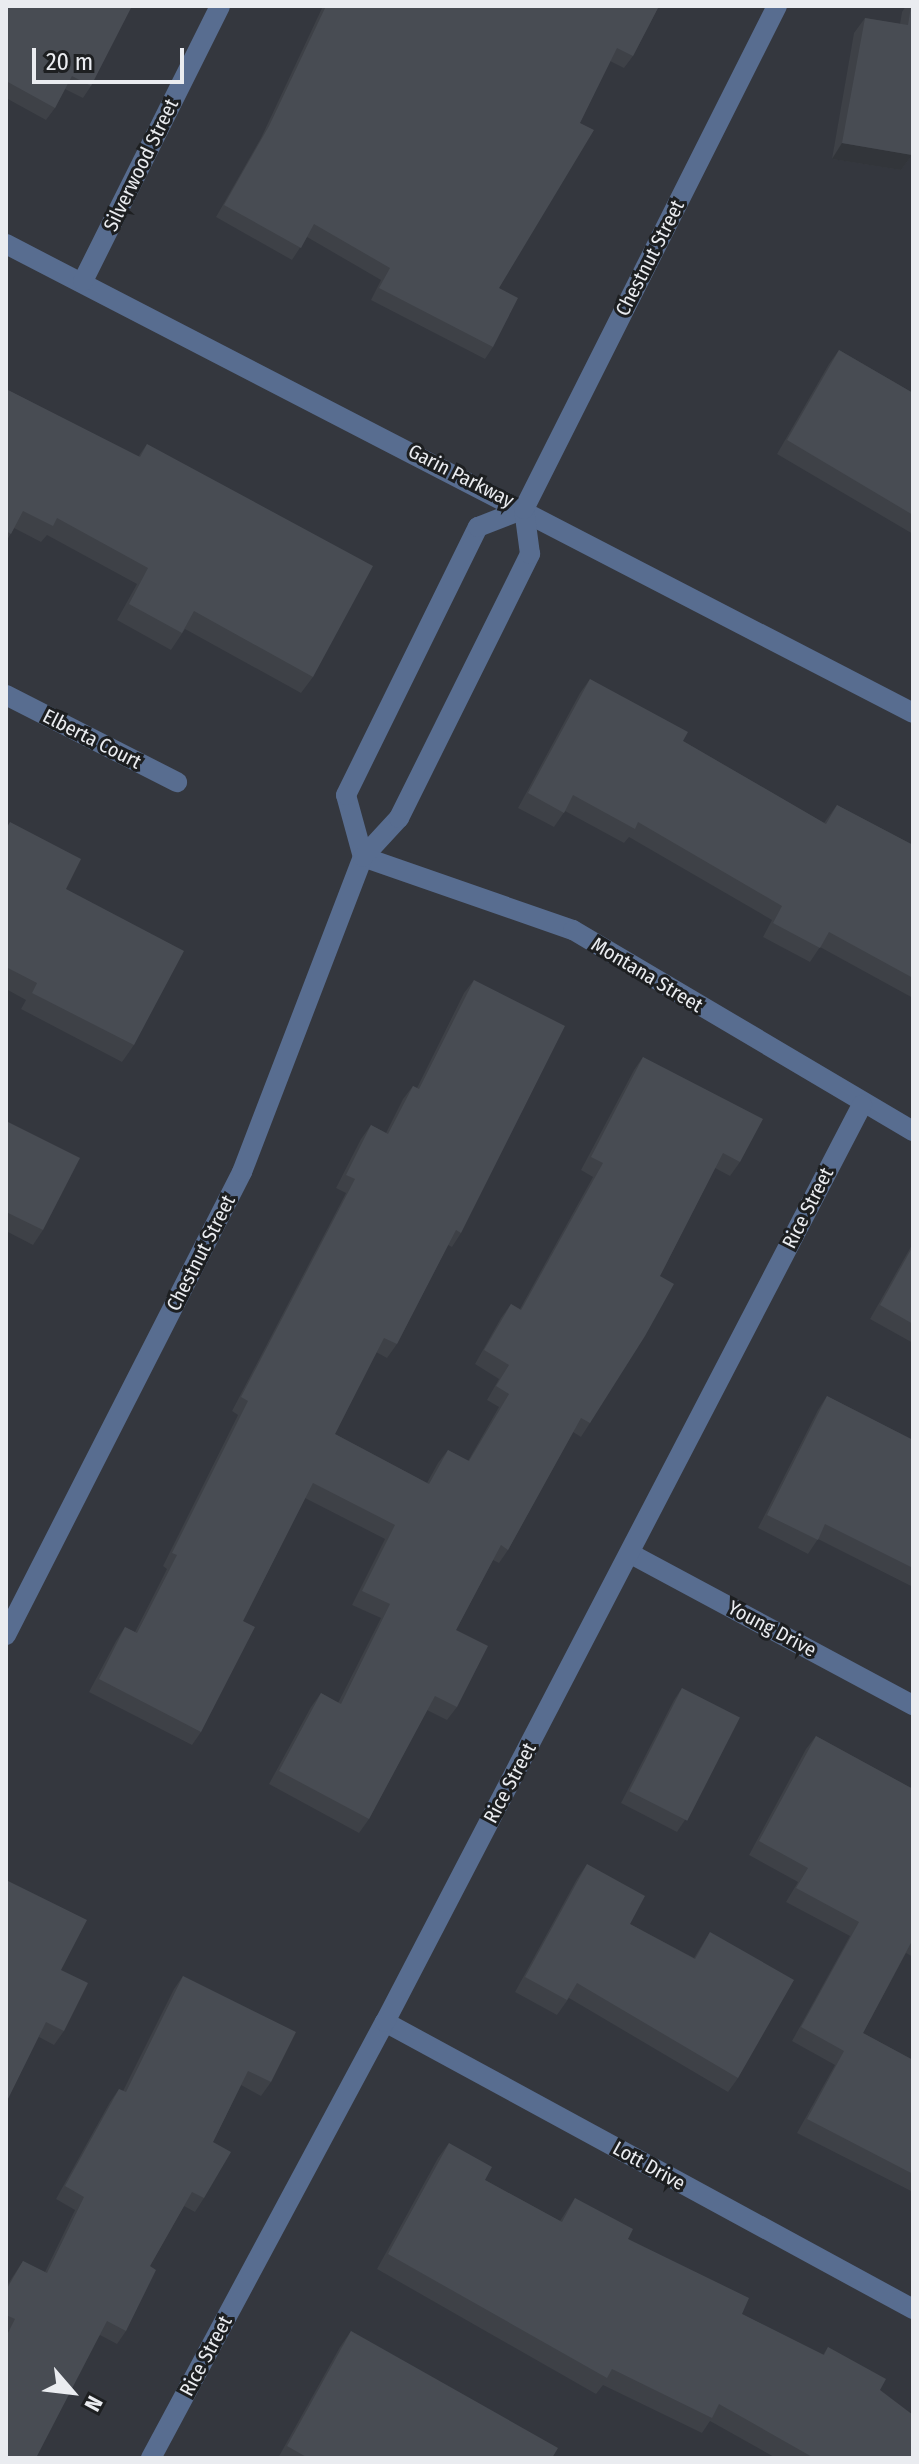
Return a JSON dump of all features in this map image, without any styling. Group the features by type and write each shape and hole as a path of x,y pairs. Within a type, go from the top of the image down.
{"street":[{"name":"Silverwood Street","path":"83,281 220,6"},
{"name":"Chestnut Street","path":"6,1635 242,1172 363,857 399,818 530,554 524,509 777,6"},
{"name":"Garin Parkway","path":"6,244 524,509 913,713"},
{"path":"363,857 346,795 478,527 524,509"},
{"name":"Elberta Court","path":"6,695 177,782"},
{"name":"Montana Street","path":"363,857 573,930 862,1105 913,1131"},
{"name":"Rice Street","path":"151,2458 631,1554 862,1105"},
{"name":"Young Drive","path":"631,1554 913,1705"},
{"name":"Lott Drive","path":"385,2022 913,2309"}],"building":[{"path":"6,6 132,6 91,86 72,76 55,108 6,81"},
{"path":"326,6 659,6 633,56 617,48 580,123 594,130 499,288 518,298 493,347 379,288 390,268 314,224 301,248 224,205 269,126"},
{"path":"911,6 912,155 842,143 865,18 908,25"},
{"path":"839,350 913,393 913,515 787,440"},
{"path":"6,389 140,457 147,444 373,566 313,677 194,611 182,633 129,604 148,568 57,518 53,526 23,511 11,534 6,531"},
{"path":"590,679 688,732 683,741 826,824 837,805 913,845 913,978 829,932 820,948 773,923 782,906 638,822 635,829 573,795 564,813 528,793"},
{"path":"10,822 81,859 66,889 184,951 134,1045 32,993 37,983 6,967 6,830"},
{"path":"474,980 565,1026 461,1233 456,1230 397,1344 384,1338 335,1434 429,1484 448,1450 469,1461 509,1394 496,1386 509,1365 484,1350 511,1304 521,1310 603,1163 591,1157 643,1057 763,1119 740,1162 723,1153 660,1276 674,1284 645,1336 590,1423 581,1418 508,1550 501,1545 456,1630 488,1646 457,1707 435,1696 369,1819 279,1771 321,1693 341,1704 390,1604 362,1591 395,1525 313,1483 243,1621 255,1627 201,1732 99,1679 125,1627 137,1633 177,1555 172,1553 248,1401 241,1397 355,1179 346,1175 371,1125 388,1134 413,1086 419,1089"},
{"path":"6,1121 80,1158 43,1230 6,1212"},
{"path":"913,1246 913,1324 880,1305"},
{"path":"827,1396 913,1440 913,1568 825,1524 818,1540 767,1515"},
{"path":"682,1688 740,1718 687,1821 629,1791"},
{"path":"816,1736 913,1789 913,1939 863,2033 913,2060 913,2174 807,2119 844,2051 801,2027 859,1922 796,1888 808,1868 759,1841"},
{"path":"587,1864 645,1896 630,1924 695,1959 710,1932 794,1980 738,2078 577,1983 567,2000 525,1977"},
{"path":"6,1880 87,1920 61,1970 88,1983 64,2031 46,2022 6,2103"},
{"path":"183,1976 296,2032 271,2082 248,2071 213,2142 231,2152 204,2198 192,2192 150,2266 156,2270 126,2331 107,2321 36,2458 6,2458 6,2337 15,2319 6,2315 6,2290 23,2261 47,2273 84,2197 65,2186 119,2089 126,2092"},
{"path":"449,2143 492,2167 485,2180 562,2222 575,2198 633,2229 628,2239 749,2298 742,2314 824,2355 828,2347 886,2379 880,2390 913,2415 913,2458 814,2458 719,2404 712,2418 612,2369 607,2378 388,2254"},
{"path":"351,2331 558,2448 552,2458 308,2458 287,2446"}]}
